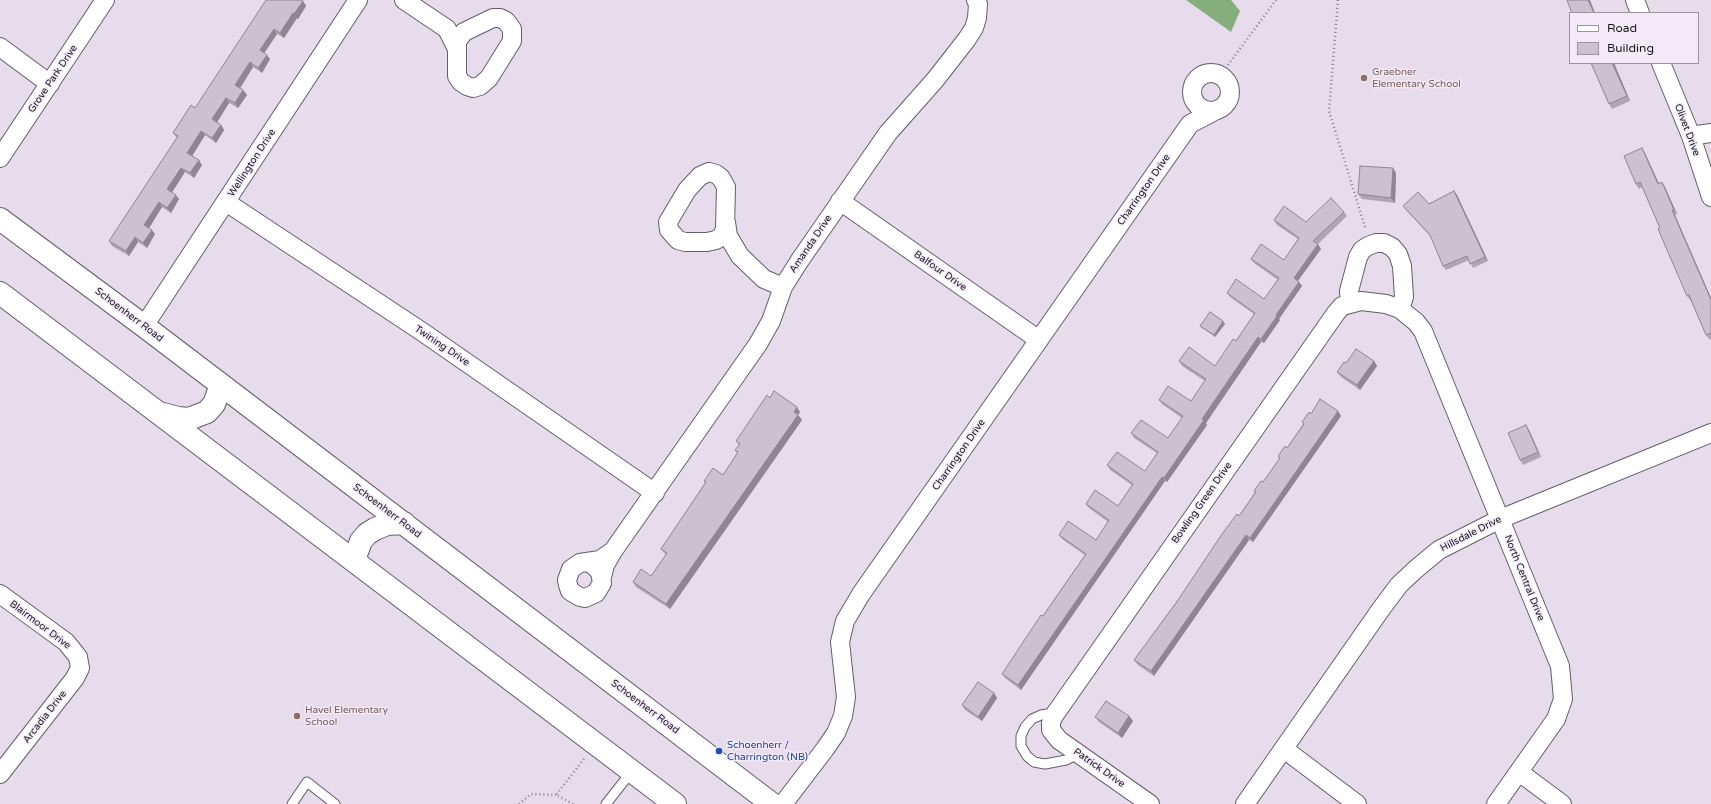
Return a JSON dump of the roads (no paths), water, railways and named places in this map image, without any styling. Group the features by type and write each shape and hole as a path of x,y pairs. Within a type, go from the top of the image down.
{"main road":[{"name":"Schoenherr Road","path":"0,219 221,384 772,804"},
{"path":"0,292 675,804"},
{"path":"160,413 178,418 200,416 207,412 214,404 221,384"},
{"path":"354,560 361,541 375,528 387,524 404,524"}],"street":[{"name":"Grove Park Drive","path":"0,158 105,0"},
{"name":"Wellington Drive","path":"144,326 358,0"},
{"path":"404,0 447,29 456,47"},
{"path":"1635,0 1640,12"},
{"name":"Amanda Drive","path":"602,577 605,565 613,551 758,344 771,321 782,287 840,201 888,133 935,80 967,39 974,28 977,18 977,2"},
{"path":"493,18 500,18 509,25 513,34 512,40 489,78 480,86 473,88 461,82 457,76 456,47 459,36 470,29 493,18"},
{"path":"447,29 470,29"},
{"path":"0,47 50,84"},
{"name":"Olivet Drive","path":"1661,64 1691,136 1711,197"},
{"name":"Charrington Drive","path":"783,804 836,733 843,716 846,697 840,642 846,620 861,594 1190,124 1192,112 1192,87 1199,77 1210,73 1221,76 1230,87 1229,100 1219,110 1190,124"},
{"path":"1192,99 1200,109 1213,112"},
{"path":"1691,136 1711,133"},
{"path":"733,245 707,242 685,242 678,240 669,230 668,222 687,190 700,176 709,172 716,174 725,182 726,222 728,236 733,245 740,256 755,272 764,279 782,287"},
{"name":"Balfour Drive","path":"840,201 1039,340"},
{"name":"Twining Drive","path":"226,202 421,331 655,493"},
{"path":"707,242 716,240 722,236 726,222"},
{"path":"1350,303 1349,291 1358,256 1362,250 1368,246 1376,243 1384,243 1392,247 1398,254 1402,266 1404,297 1400,309"},
{"name":"North Central Drive","path":"1350,303 1361,301 1393,306 1400,309 1412,318 1423,331 1560,666 1563,699 1556,719 1496,804"},
{"name":"Bowling Green Drive","path":"1052,723 1336,313 1342,306 1350,303"},
{"name":"Hillsdale Drive","path":"1245,804 1381,609 1399,585 1416,569 1440,550 1500,519 1711,433"},
{"path":"586,562 596,567 602,577 600,589 591,596 580,597 570,591 567,580 571,569 575,565 586,562 600,560 613,551"},
{"name":"Blairmoor Drive","path":"0,594 66,642 78,657"},
{"name":"Arcadia Drive","path":"0,774 75,678 80,668 78,657"},
{"name":"Patrick Drive","path":"1052,723 1059,740 1150,804"},
{"path":"1284,749 1358,804"},
{"path":"1519,772 1562,804"}],"lane":[{"path":"1052,723 1047,714 1032,719 1025,727 1021,736 1021,746 1026,756 1034,762 1045,764 1066,760 1072,757 1076,752"},
{"path":"606,804 632,771"},
{"path":"292,804 307,782 335,804"}],"place":[{"name":"Graebner Elementary School","path":"1364,78"},
{"name":"Havel Elementary School","path":"297,716"},
{"name":"Schoenherr / Charrington (NB)","path":"719,751"}]}
